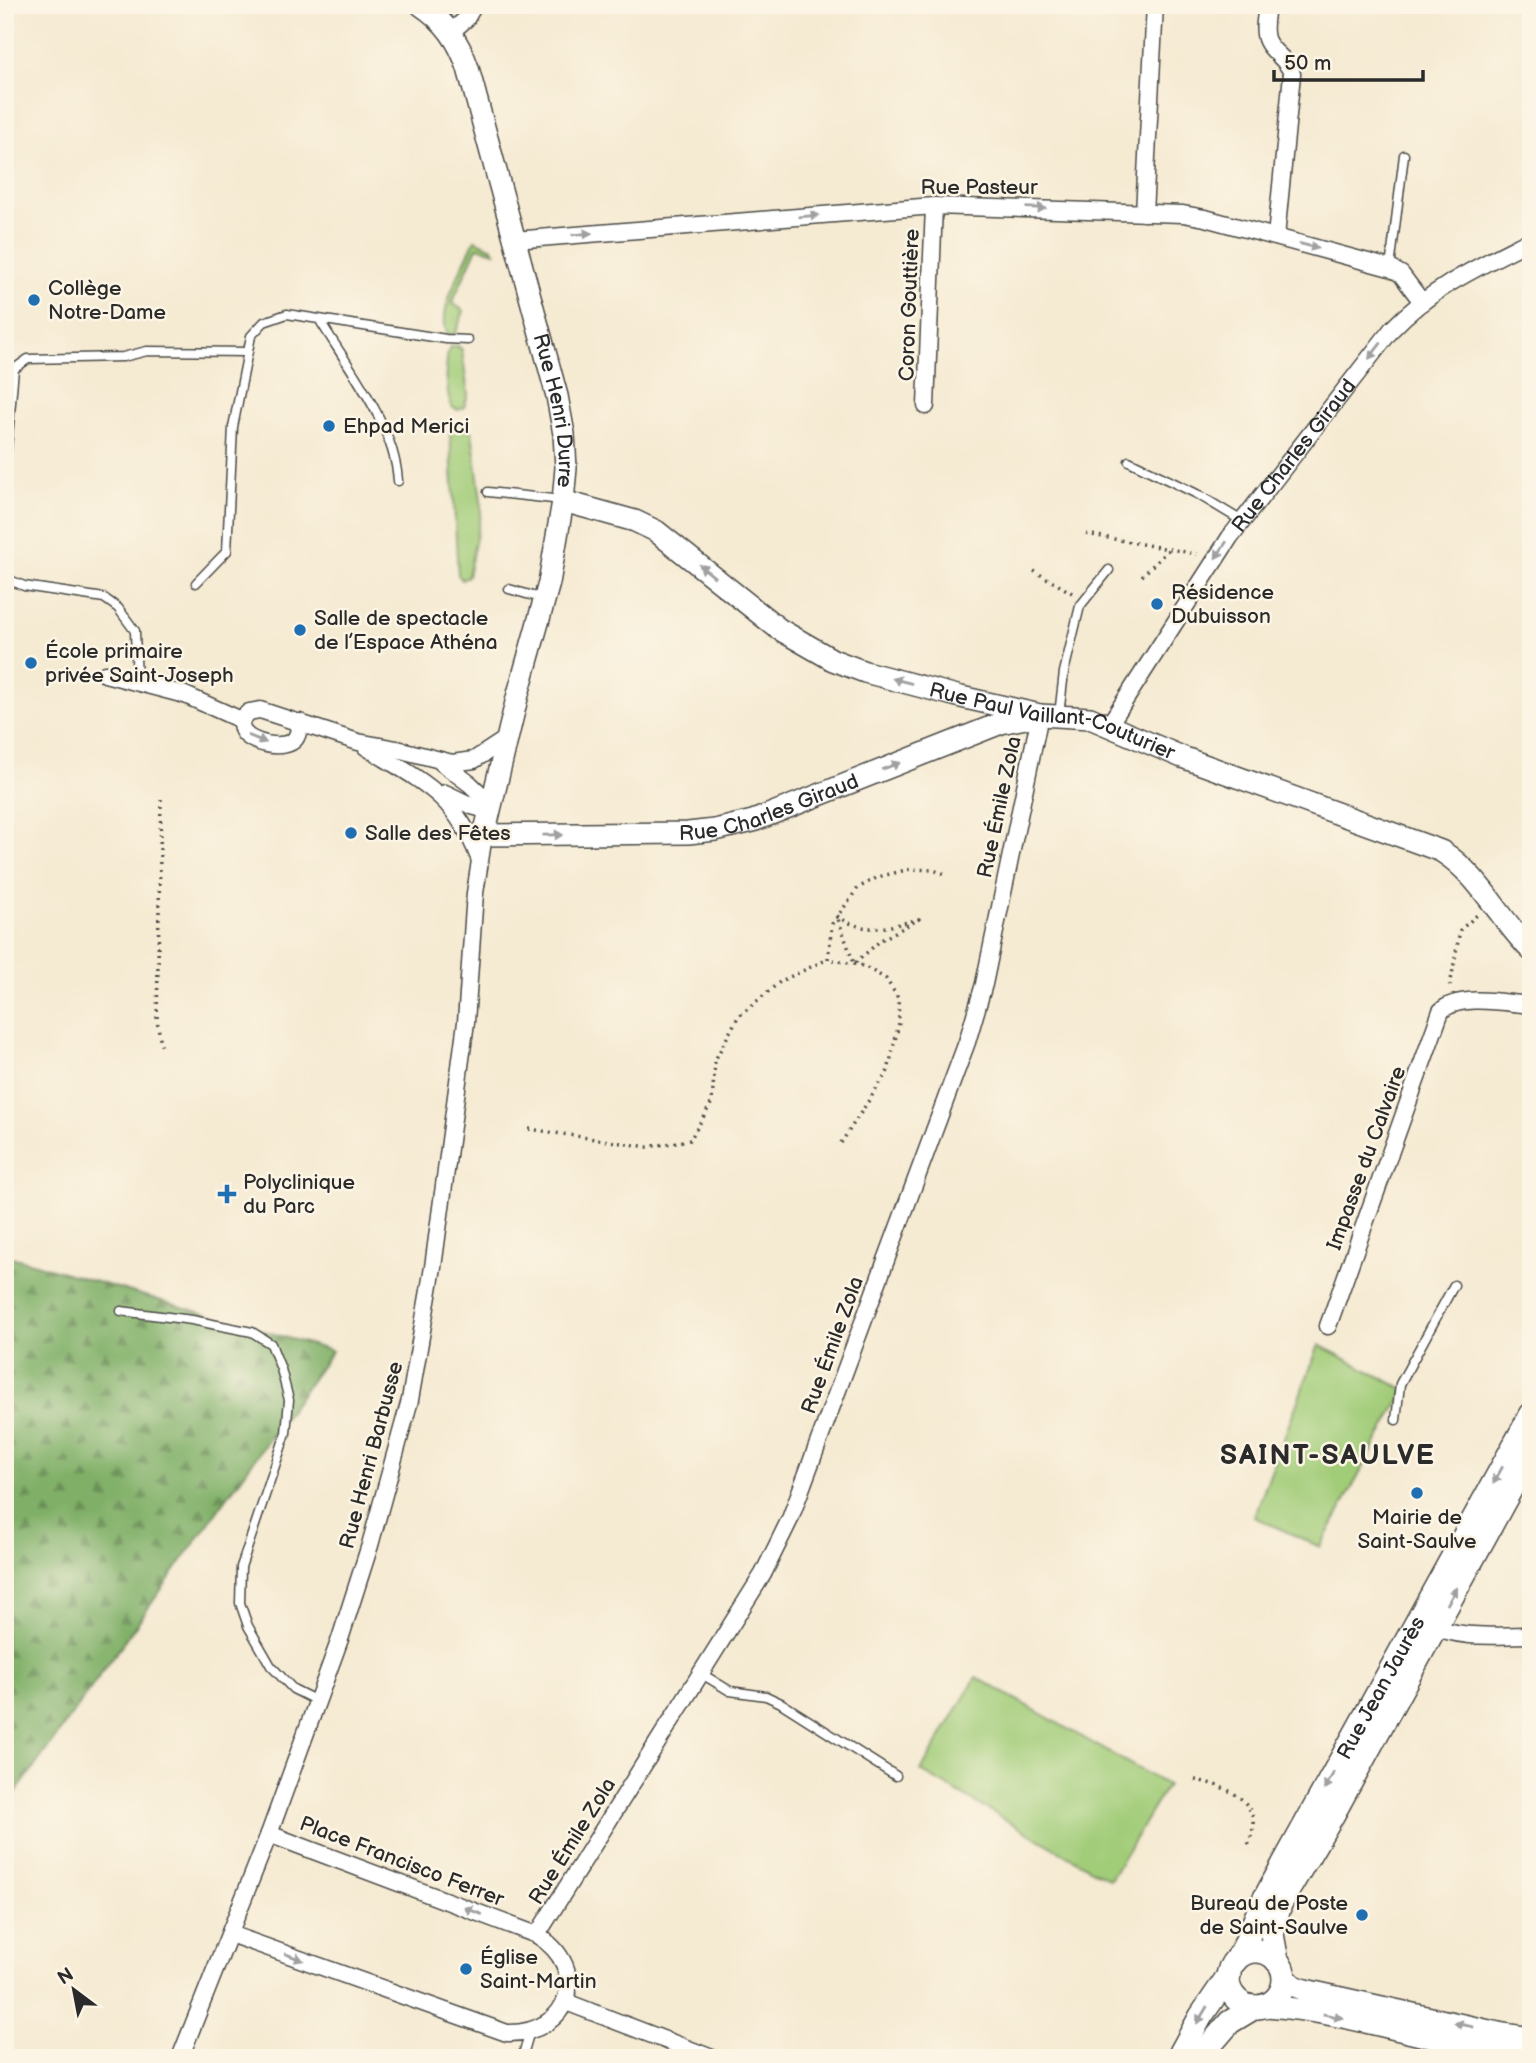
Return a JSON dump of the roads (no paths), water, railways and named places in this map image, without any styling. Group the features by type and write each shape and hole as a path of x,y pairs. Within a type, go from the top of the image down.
{"main road":[{"name":"Rue Jean Jaurès","path":"1280,1969 1272,1934 1280,1904 1332,1816 1531,1415"},
{"name":"Rue Jean Jaurès","path":"1178,2058 1244,1947 1261,1905 1426,1623 1531,1452"},
{"path":"1199,2058 1230,2022 1260,2006 1280,1994 1280,1969 1265,1953 1254,1952 1240,1956 1232,1968 1229,1986 1233,1996 1241,2003 1260,2006"}],"street":[{"name":"Rue Henri Durre","path":"421,5 451,32 461,48 468,68 562,421 566,468 563,500 544,600 506,739 484,835"},
{"path":"451,32 466,19 474,5"},
{"path":"1144,213 1155,5"},
{"path":"1267,5 1266,38 1288,64 1292,74 1276,237"},
{"name":"Rue Pasteur","path":"514,240 934,206 1144,213 1205,218 1390,268 1401,274 1422,302"},
{"name":"Coron Gouttière","path":"926,406 934,206"},
{"name":"Rue Charles Giraud","path":"1109,725 1242,521 1392,329 1422,302 1473,270 1531,240"},
{"name":"Rue Paul Vaillant-Couturier","path":"563,500 627,518 656,531 779,629 833,660 937,691 1050,715 1083,716 1182,757 1441,851 1466,869 1531,950"},
{"path":"105,674 185,695 241,720"},
{"path":"300,722 298,736 288,744 274,745 249,738 241,730 241,720 249,712 260,710 300,722 358,742 397,748 441,762 460,763 474,760 506,739"},
{"name":"Rue Charles Giraud","path":"484,835 688,833 727,828 753,821 1001,723 1050,715"},
{"name":"Rue Émile Zola","path":"537,1935 771,1561 790,1519 960,1064 984,984 1050,715"},
{"path":"358,742 463,803 490,808"},
{"path":"441,762 470,784 490,808"},
{"path":"427,784 458,815 469,833 479,859"},
{"name":"Rue Henri Barbusse","path":"180,2058 269,1833 317,1701 370,1545 410,1400 419,1355 466,1022 479,859 484,835"},
{"name":"Impasse du Calvaire","path":"1328,1326 1438,1017 1447,1006 1465,1000 1531,1005"},
{"path":"1426,1623 1464,1636 1531,1635"},
{"name":"Place Francisco Ferrer","path":"269,1833 537,1935 550,1944 562,1959 569,1986 566,2002"},
{"path":"229,1934 507,2032 530,2031 549,2022 566,2002 712,2058"},
{"path":"1280,1969 1294,1986 1316,1993 1531,2038"},
{"path":"1260,2006 1301,2009 1492,2051 1531,2055"}],"lane":[{"path":"1390,268 1405,155"},
{"path":"196,583 227,551 233,427 250,336 264,322 287,314 468,340"},
{"path":"319,319 386,430 397,467 398,481"},
{"path":"5,470 14,369 28,359 123,357 147,351 248,352"},
{"path":"1129,461 1199,495 1242,521"},
{"path":"488,492 563,500"},
{"path":"1050,715 1080,606 1109,570"},
{"path":"5,578 24,586 104,598 118,608 135,631 137,683"},
{"path":"509,589 544,600"},
{"path":"1396,1420 1400,1384 1454,1285"},
{"path":"121,1311 192,1320 252,1332 271,1344 289,1400 286,1433 241,1567 240,1603 254,1637 271,1666 293,1689 317,1701"},
{"path":"702,1674 730,1690 766,1696 780,1703 896,1776"},
{"path":"522,2058 530,2031"}],"place":[{"name":"Collège Notre-Dame","path":"34,300"},
{"name":"Ehpad Merici","path":"329,426"},
{"name":"Résidence Dubuisson","path":"1157,604"},
{"name":"Salle de spectacle de l’Espace Athéna","path":"300,630"},
{"name":"École primaire privée Saint-Joseph","path":"31,663"},
{"name":"Salle des Fêtes","path":"351,833"},
{"name":"Polyclinique du Parc","path":"227,1194"},
{"name":"Mairie de Saint-Saulve","path":"1417,1493"},
{"name":"Bureau de Poste de Saint-Saulve","path":"1362,1915"},
{"name":"Église Saint-Martin","path":"466,1969"}],"district":[{"name":"SAINT-SAULVE","path":"1328,1454"}]}
